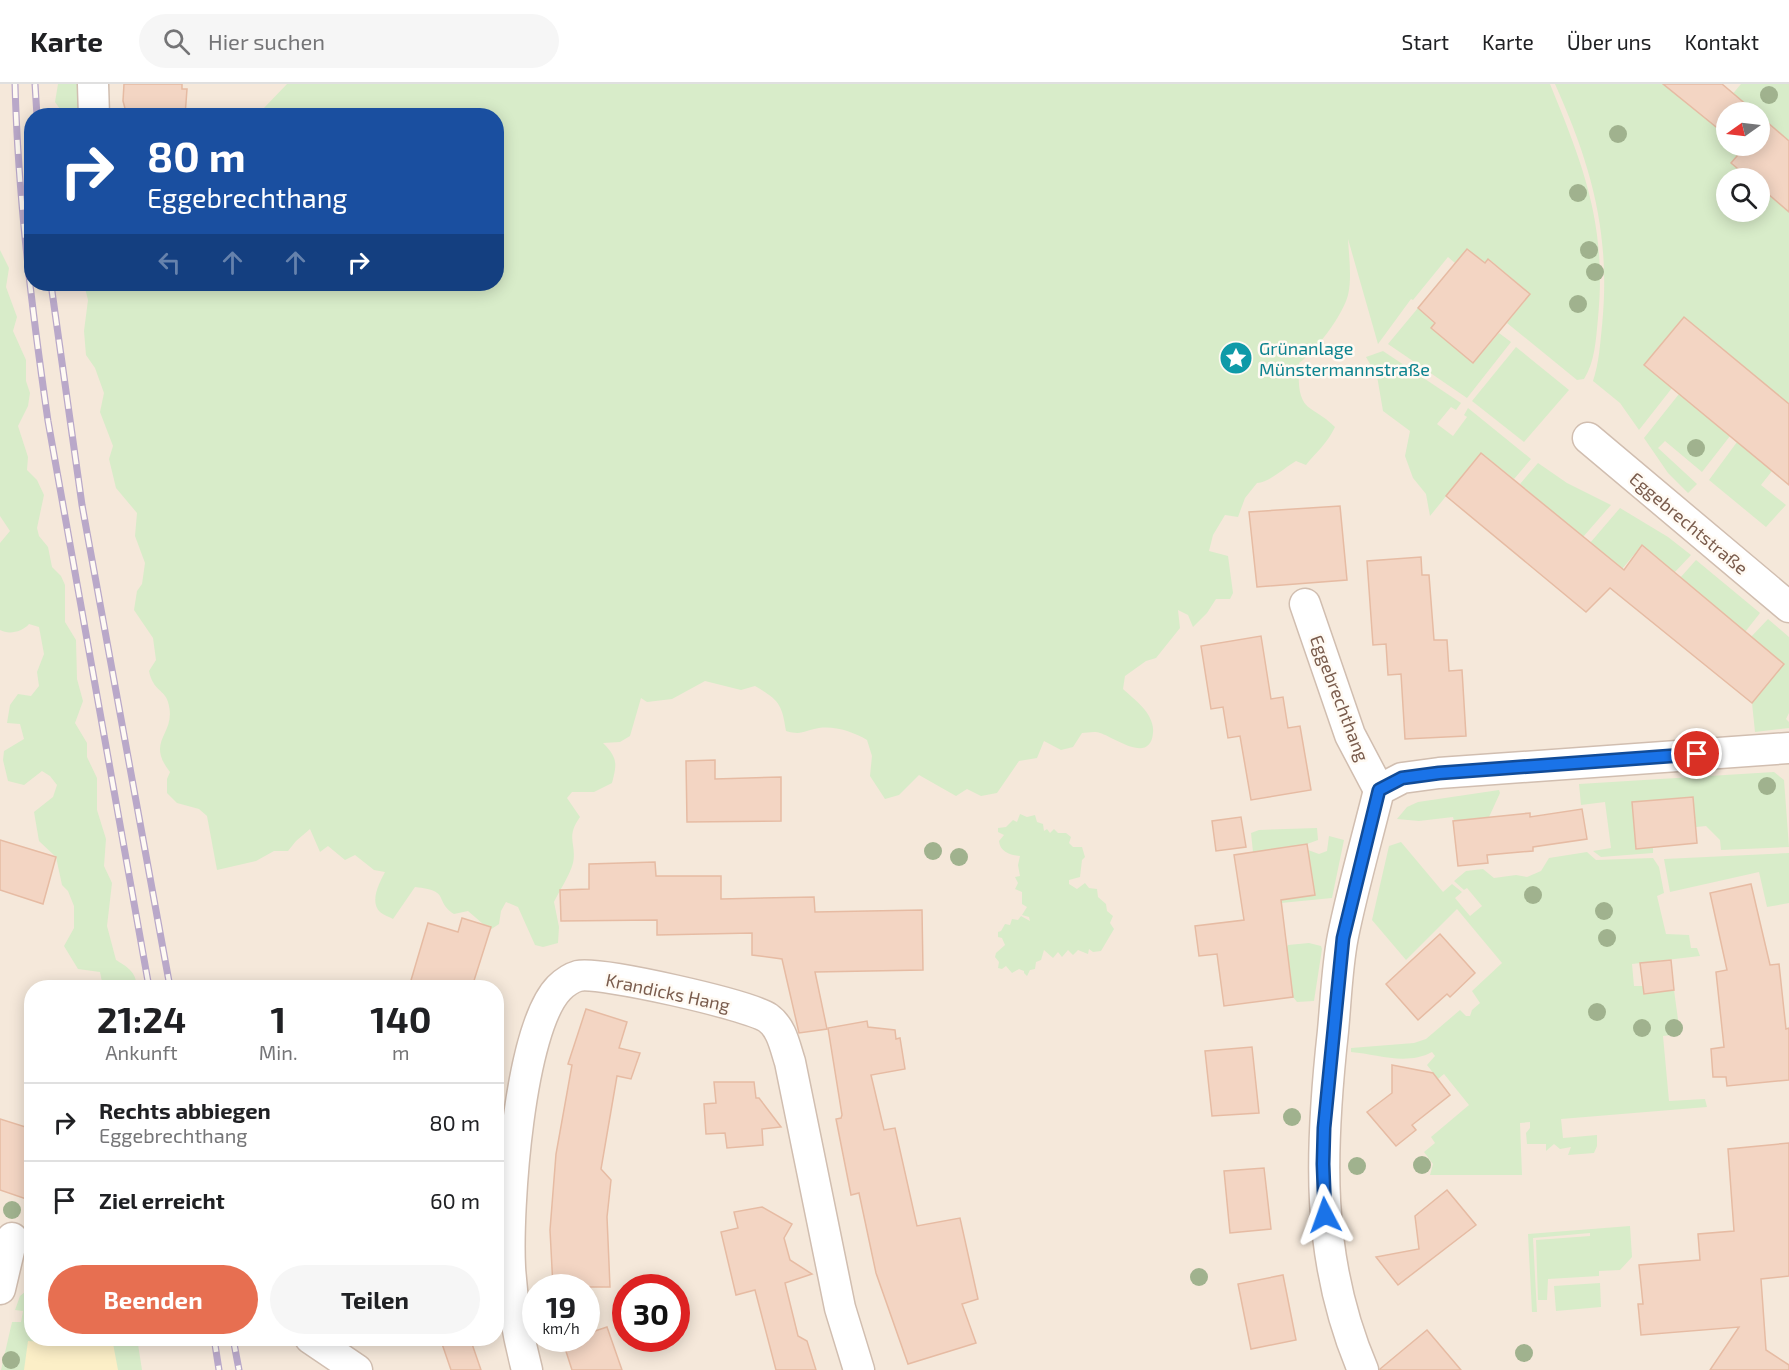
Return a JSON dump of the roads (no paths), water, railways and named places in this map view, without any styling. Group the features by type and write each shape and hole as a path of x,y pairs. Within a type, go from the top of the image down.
{"street":[{"path":"93,84 94,108"},
{"name":"Eggebrechtstraße","path":"1588,438 1789,607"},
{"name":"Eggebrechthang","path":"1305,604 1350,735 1379,790"},
{"path":"1363,1370 1346,1325 1331,1264 1323,1164 1331,1045 1343,938 1379,790 1402,778 1439,773 1789,748"},
{"name":"Krandicks Hang","path":"527,1370 514,1308 510,1267 509,1212 520,1113 534,1037 557,990 567,981 579,976 606,977 701,998 751,1011 775,1024 790,1062 840,1308 859,1370"},
{"path":"0,1288 14,1239"},
{"path":"322,1346 357,1370"}],"railway":[{"path":"15,84 24,222"},
{"path":"35,84 36,108"},
{"path":"32,291 48,421 148,980"},
{"path":"52,291 82,505 169,980"},
{"path":"215,1346 219,1370"},
{"path":"234,1346 239,1370"}],"place":[{"name":"Grünanlage Münstermannstraße","path":"1236,358"}]}
